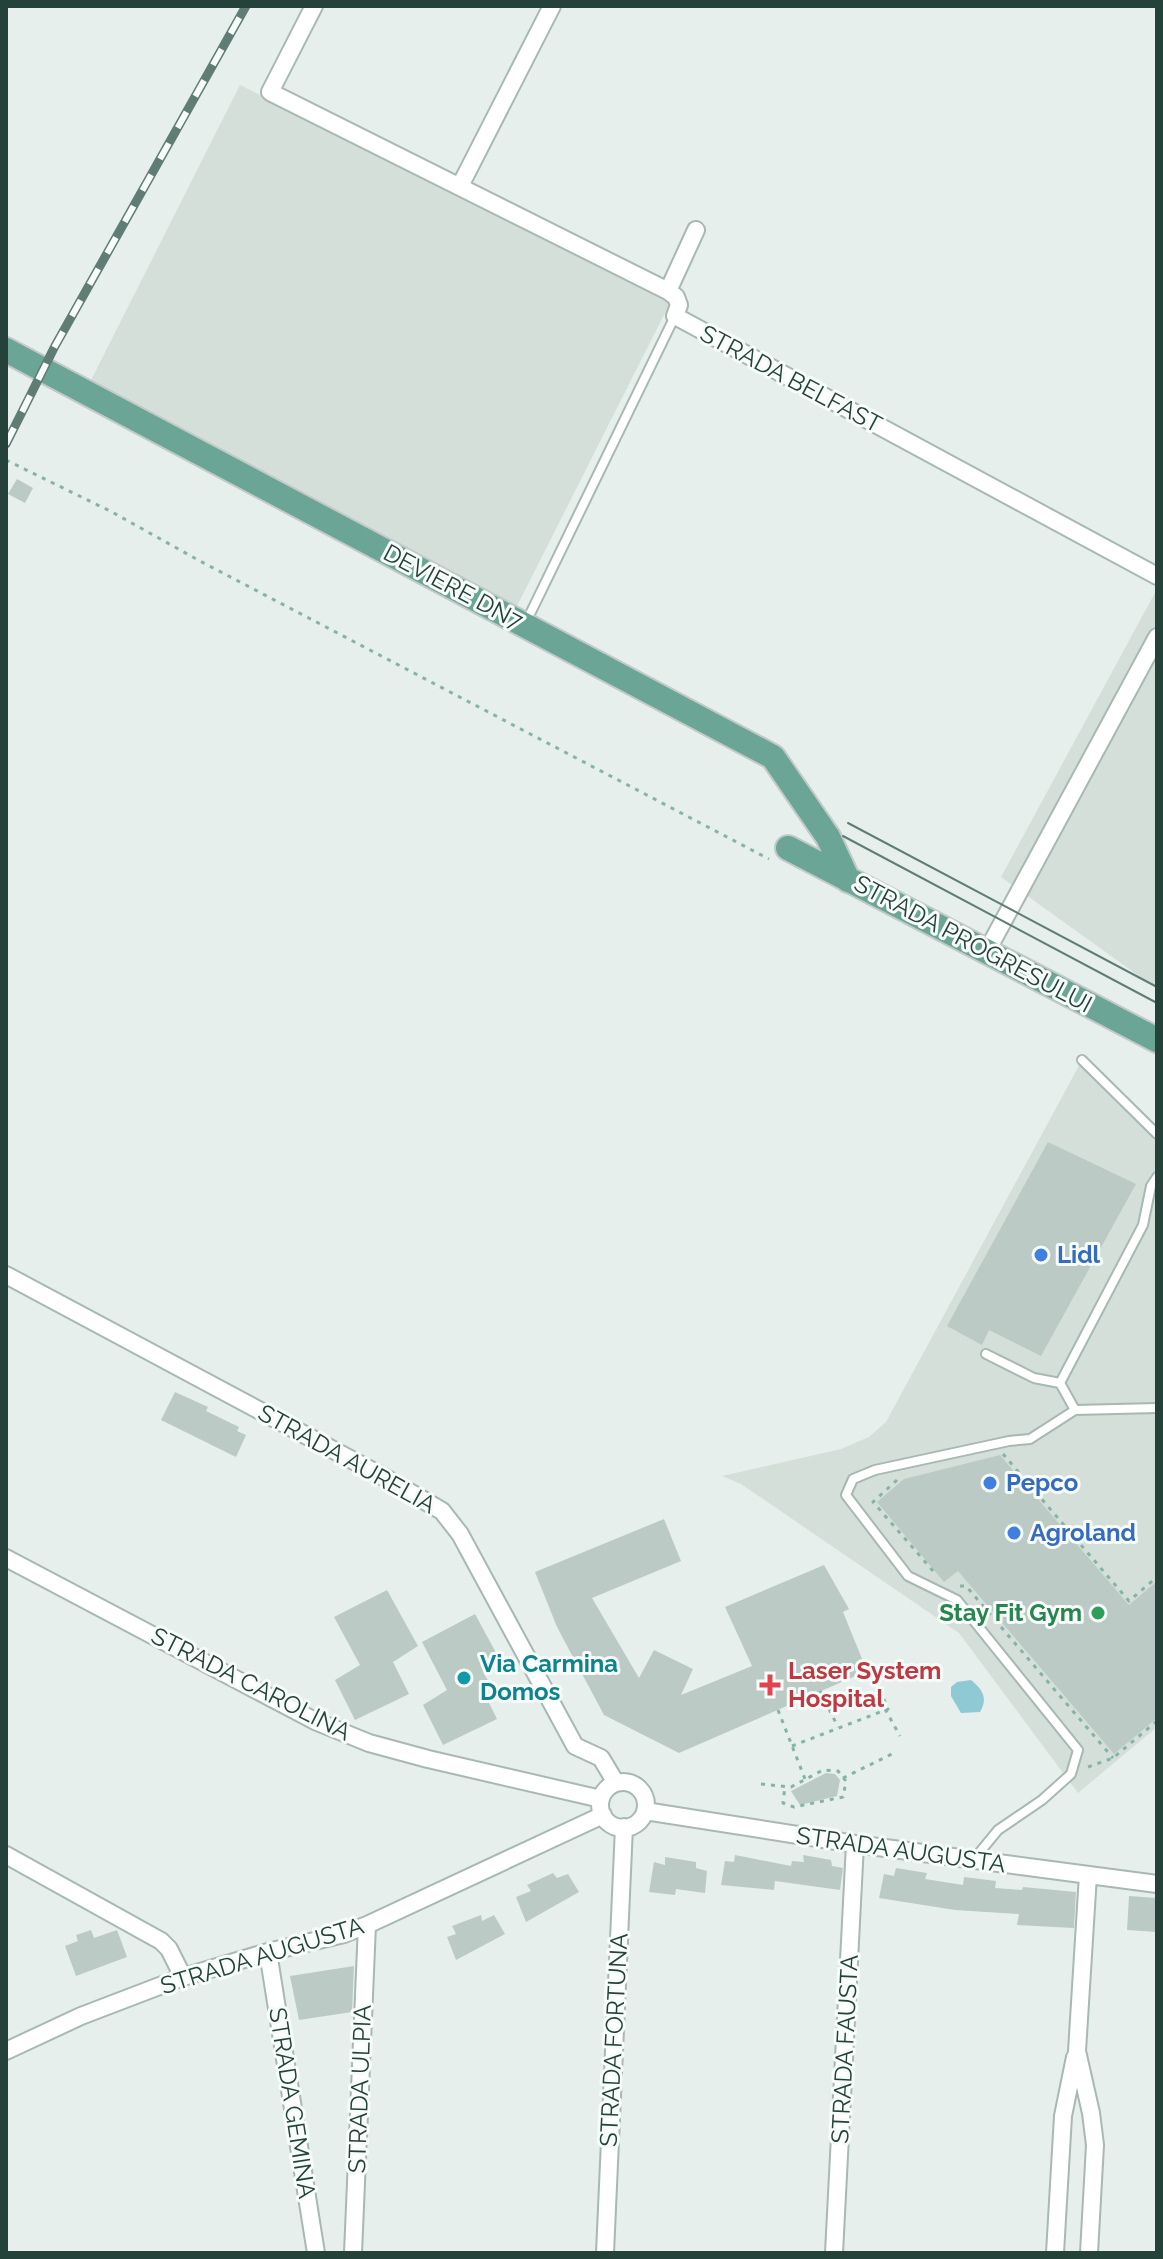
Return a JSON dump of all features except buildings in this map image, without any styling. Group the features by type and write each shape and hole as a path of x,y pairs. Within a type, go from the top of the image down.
{"main road":[{"name":"DEVIERE DN7","path":"6,350 773,757 828,837 848,880"},
{"name":"STRADA PROGRESULUI","path":"779,853 848,880 1157,1040"}],"street":[{"path":"314,6 270,92 668,291 696,230"},
{"path":"460,186 552,6"},
{"name":"STRADA BELFAST","path":"668,291 676,297 679,305 675,316 1157,576"},
{"path":"987,951 1157,637"},
{"name":"STRADA AURELIA","path":"6,1275 442,1511 460,1534 575,1746 601,1758 616,1783"},
{"name":"STRADA CAROLINA","path":"6,1558 315,1721 428,1759 602,1807"},
{"path":"616,1783 628,1783 639,1788 645,1799 645,1811 637,1822 624,1827 612,1824 602,1807 606,1789 616,1783"},
{"name":"STRADA AUGUSTA","path":"6,2051 81,2016 183,1977 367,1925 602,1807"},
{"name":"STRADA AUGUSTA","path":"645,1811 855,1844 1157,1884"},
{"name":"STRADA FORTUNA","path":"605,2253 624,1827"},
{"name":"STRADA FAUSTA","path":"834,2253 855,1844"},
{"path":"6,1855 161,1941 169,1949 183,1977"},
{"path":"1055,2253 1063,2116 1077,2051 1088,1875"},
{"name":"STRADA ULPIA","path":"353,2253 367,1925"},
{"name":"STRADA GEMINA","path":"268,1952 316,2253"},
{"path":"1077,2051 1095,2145 1089,2253"}],"lane":[{"path":"531,612 675,316"},
{"path":"1082,1060 1157,1134"},
{"path":"1060,1383 1143,1225 1151,1186 1157,1177"},
{"path":"986,1354 1034,1378 1060,1383"},
{"path":"1060,1383 1075,1410"},
{"path":"973,1860 998,1830 1042,1800 1071,1774 1078,1750 957,1600 908,1576 846,1495 853,1479 875,1470 1030,1439 1075,1410 1157,1408"}],"path":[{"path":"6,460 779,853"},
{"path":"1001,1452 1129,1601 1157,1577"},
{"path":"901,1476 873,1502 933,1572"},
{"path":"955,1585 966,1586 1113,1758"},
{"path":"792,1746 888,1709 868,1662 864,1663"},
{"path":"820,1691 838,1727"},
{"path":"885,1709 900,1736"},
{"path":"778,1710 805,1779"},
{"path":"1071,1774 1113,1758 1157,1721"},
{"path":"843,1778 896,1752"},
{"path":"761,1784 785,1786 791,1787 823,1770 838,1771 846,1781 843,1797 794,1807 783,1803 785,1786"}],"shaded area":[{"path":"240,85 671,301 513,614 82,398"},
{"path":"1157,589 1157,989 1001,877"},
{"path":"1082,1060 1157,1134 1157,1727 1078,1793 959,1633 741,1484 722,1476 841,1449 869,1437 886,1422"}],"water":[{"path":"971,1680 979,1687 984,1702 980,1712 961,1713 951,1696 951,1687 957,1682"}],"tram line":[{"path":"848,823 1157,987"},
{"path":"843,836 1157,1003"}],"railway":[{"path":"6,444 55,346 246,6"}],"place":[{"name":"Lidl","path":"1041,1255"},
{"name":"Pepco","path":"990,1483"},
{"name":"Agroland","path":"1014,1533"},
{"name":"Stay Fit Gym","path":"1098,1613"},
{"name":"Via Carmina Domos","path":"464,1678"},
{"name":"Laser System Hospital","path":"770,1685"}]}
